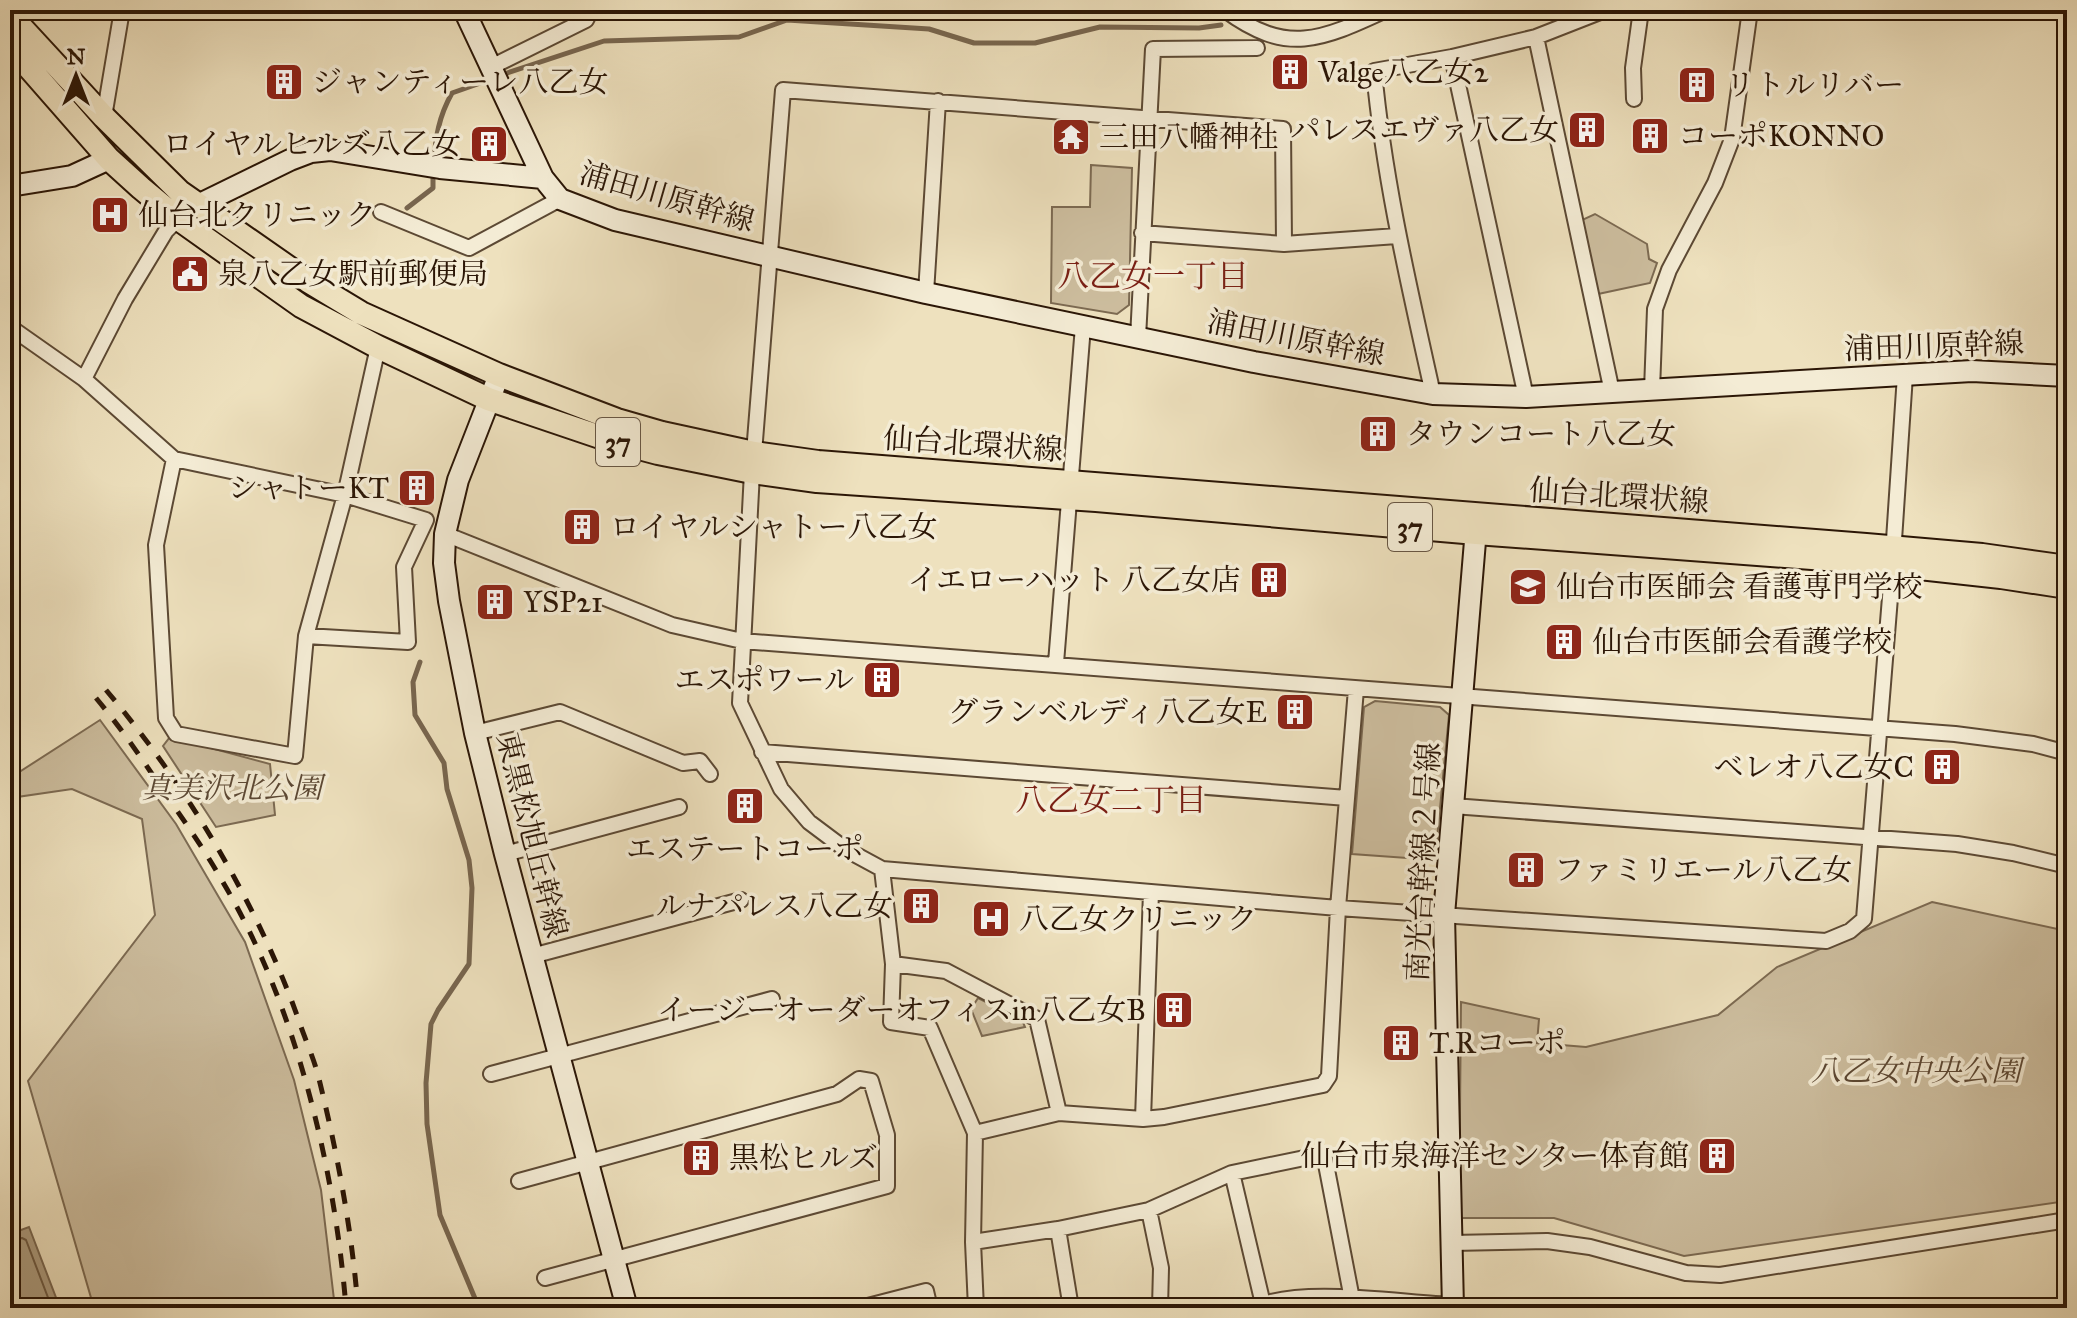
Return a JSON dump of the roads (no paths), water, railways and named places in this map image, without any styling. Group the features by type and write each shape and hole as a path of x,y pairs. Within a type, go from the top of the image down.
{"main road":[{"name":"仙台北環状線","path":"10,15 156,170 198,205 308,281 361,313 499,375 617,420 817,481 1070,490 1893,556 1982,555 2067,567"},
{"name":"仙台北環状線","path":"10,46 109,159 177,218 301,306 378,347 488,399 646,450 753,462"},
{"name":"仙台北環状線","path":"1893,556 2067,587"}],"street":[{"path":"10,15 27,10"},
{"path":"104,117 122,10"},
{"name":"浦田川原幹線","path":"464,10 543,178 560,199 615,220 926,293 1138,338 1433,394 1526,397 1972,371 2067,376"},
{"path":"496,77 586,20 591,10"},
{"path":"1225,10 1248,27 1272,37 1299,39 1328,34 1386,10"},
{"path":"1433,394 1397,236 1381,143 1374,71 1536,37 1605,10"},
{"path":"1634,99 1633,68 1641,10"},
{"path":"1652,390 1655,309 1669,270 1715,183 1732,139 1750,10"},
{"path":"1536,37 1612,392"},
{"path":"1138,338 1153,49 1257,48"},
{"path":"1452,57 1526,397"},
{"path":"1284,244 1283,129 783,90 753,462 740,703 781,789 809,822 845,849 882,869 1338,908 1826,941 1850,931 1864,919 1905,375"},
{"path":"926,293 938,101"},
{"path":"84,379 125,299 177,218 311,152 330,150 434,167 543,178"},
{"path":"10,186 72,176 109,159"},
{"path":"381,212 469,248 560,199"},
{"path":"1142,233 1284,244 1397,236"},
{"path":"1056,663 1083,326"},
{"path":"10,327 84,379 174,459 345,495 426,520 404,567 408,642 306,636"},
{"path":"174,459 156,545 166,718 176,734 295,756 306,636 345,495 378,347"},
{"name":"東黒松旭丘幹線","path":"499,375 458,480 445,534 444,563 449,601 475,733 505,854 627,1308"},
{"name":"南光台幹線２号線","path":"1453,1307 1444,915 1476,524"},
{"path":"445,534 672,625 742,641 1878,729 2017,742 2067,753"},
{"path":"975,1133 1059,1113 1143,1119 1164,1117 1323,1085 1329,1076 1338,908 1356,689"},
{"path":"475,733 560,712 683,763 700,761 710,774"},
{"path":"762,752 1347,798"},
{"path":"1453,806 1957,844 2067,866"},
{"path":"505,854 679,807"},
{"path":"882,869 893,964 891,1022 930,1028 975,1133 973,1242 976,1308"},
{"path":"1143,1119 1151,892"},
{"path":"532,956 741,900"},
{"path":"893,964 946,971 1037,1019 1059,1113"},
{"path":"491,1074 772,999"},
{"path":"519,1181 837,1094 859,1079 871,1081 887,1135 887,1186 545,1278"},
{"path":"973,1242 1058,1229 1149,1210 1232,1173 1324,1154 1352,1299"},
{"path":"1232,1173 1258,1306 1305,1298 1453,1307"},
{"path":"1149,1210 1161,1268 1160,1308"},
{"path":"1452,1243 1547,1241 1590,1247 1686,1273 1720,1275 2067,1220"},
{"path":"1058,1229 1071,1308"},
{"path":"860,1308 926,1291 930,1308"}],"water":[{"path":"29,1227 60,1308 10,1308 10,1234"}],"waterway":[{"path":"498,76 604,41 739,37 787,20 929,29 974,43 1035,43 1100,27 1199,28 1221,25"},
{"path":"434,164 438,127 452,93 489,80"},
{"path":"407,208 433,188 433,174"},
{"path":"420,662 413,682 415,715 444,763 447,789 469,860 472,888 469,964 431,1024 426,1083 427,1124 440,1215 479,1308"}],"railway":[{"path":"106,690 191,805 240,888 281,974 314,1061 325,1104 348,1220 358,1308"},
{"path":"96,698 140,756 210,860 272,982 308,1089 322,1144 341,1255 346,1308"}],"place":[{"name":"Valge八乙女2","path":"1290,72"},
{"name":"ジャンティーレ八乙女","path":"284,82"},
{"name":"リトルリバー","path":"1697,85"},
{"name":"パレスエヴァ八乙女","path":"1587,130"},
{"name":"コーポKONNO","path":"1650,136"},
{"name":"三田八幡神社","path":"1071,137"},
{"name":"ロイヤルヒルズ八乙女","path":"489,144"},
{"name":"仙台北クリニック","path":"110,215"},
{"name":"泉八乙女駅前郵便局","path":"190,274"},
{"name":"タウンコート八乙女","path":"1378,434"},
{"name":"シャトーKT","path":"417,488"},
{"name":"ロイヤルシャトー八乙女","path":"582,527"},
{"name":"イエローハット 八乙女店","path":"1269,580"},
{"name":"仙台市医師会 看護専門学校","path":"1528,587"},
{"name":"YSP21","path":"495,602"},
{"name":"仙台市医師会看護学校","path":"1564,642"},
{"name":"エスポワール","path":"882,680"},
{"name":"グランベルディ八乙女E","path":"1295,712"},
{"name":"ベレオ八乙女C","path":"1942,767"},
{"name":"エステートコーポ","path":"745,806"},
{"name":"ファミリエール八乙女","path":"1526,870"},
{"name":"ルナパレス八乙女","path":"921,906"},
{"name":"八乙女クリニック","path":"991,919"},
{"name":"イージーオーダーオフィスin八乙女B","path":"1174,1010"},
{"name":"T.Rコーポ","path":"1401,1043"},
{"name":"仙台市泉海洋センター体育館","path":"1717,1156"},
{"name":"黒松ヒルズ","path":"701,1158"}],"district":[{"name":"八乙女一丁目","path":"1153,276"},
{"name":"八乙女二丁目","path":"1111,800"}],"park label":[{"name":"真美沢北公園","path":"232,788"},
{"name":"八乙女中央公園","path":"1916,1071"}]}
